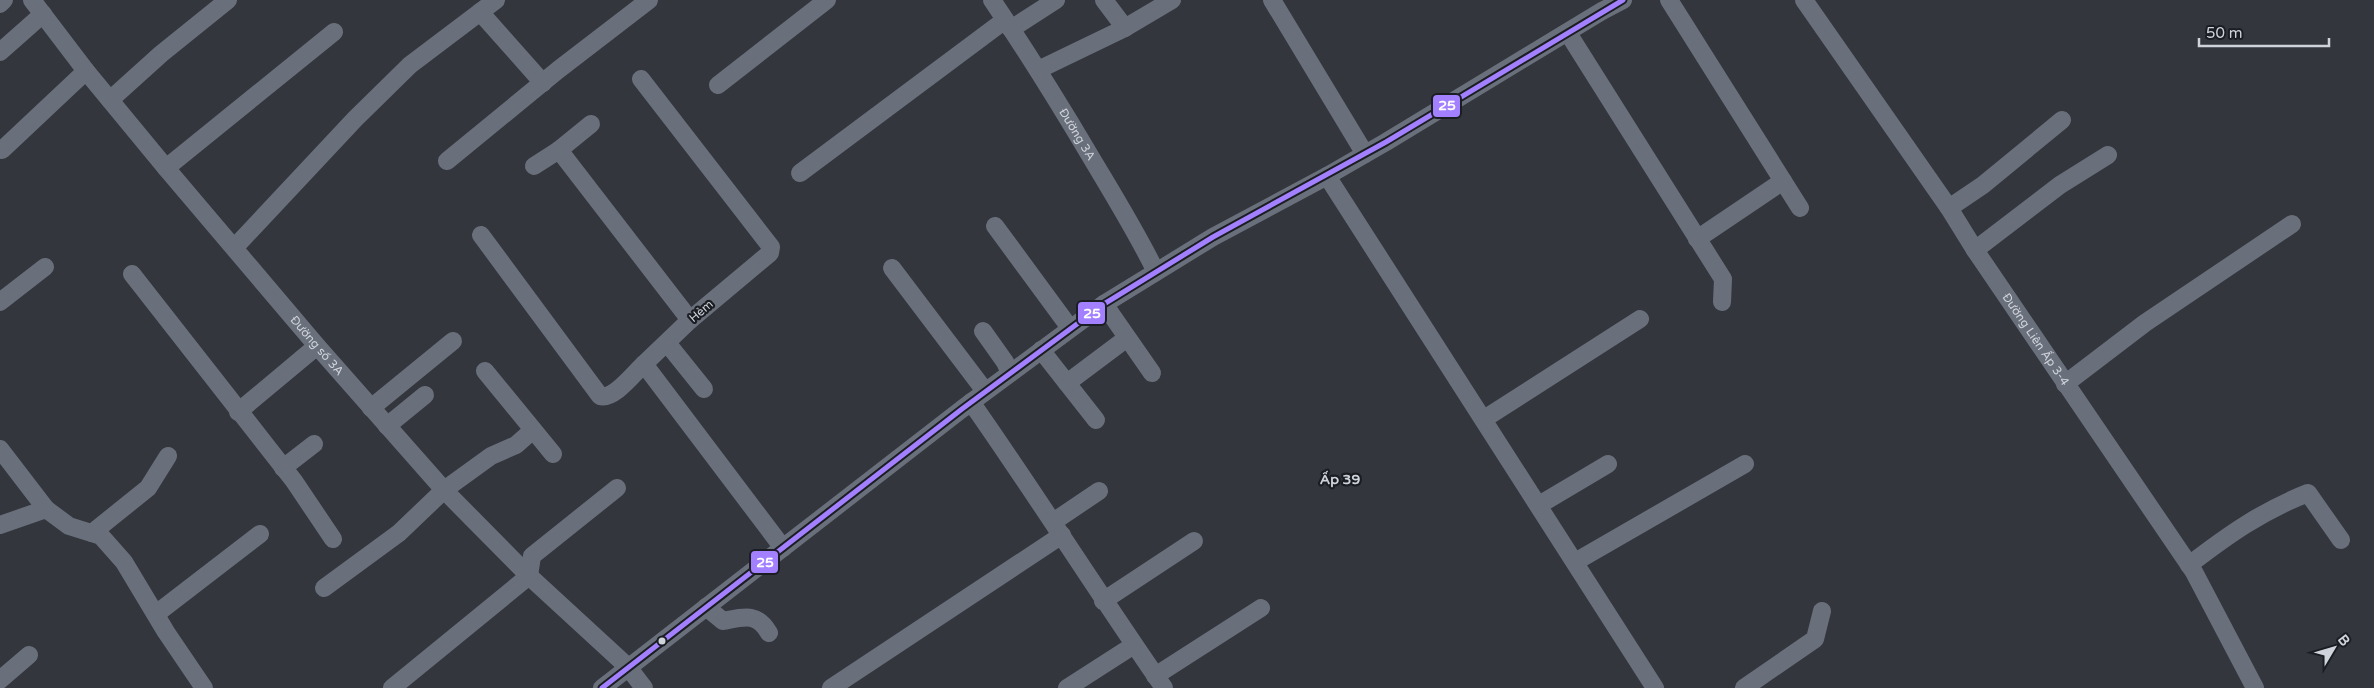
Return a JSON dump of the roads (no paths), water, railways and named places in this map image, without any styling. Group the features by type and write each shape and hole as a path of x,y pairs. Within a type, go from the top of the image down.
{"street":[{"path":"0,4 4,0"},
{"name":"Đường số 3A","path":"32,0 86,71 166,168 387,426 444,490 529,576 628,667 644,688"},
{"path":"110,100 161,54 228,0"},
{"path":"235,247 355,119 410,65 496,0"},
{"path":"447,161 543,82 649,0"},
{"path":"718,85 827,0"},
{"name":"Đường 3A","path":"992,0 1038,70 1140,240 1156,272"},
{"path":"800,174 1008,24 1056,0"},
{"path":"1104,0 1125,28"},
{"path":"1038,70 1125,28 1172,0"},
{"path":"1272,0 1365,154"},
{"path":"602,688 978,397 1104,304 1213,237 1328,176 1568,33 1598,5 1623,0"},
{"path":"1669,0 1800,208"},
{"name":"Đường Liên Ấp 3-4","path":"1804,0 1949,208 2065,384 2189,565 2251,686"},
{"path":"480,12 543,82"},
{"path":"0,52 43,14"},
{"path":"166,168 334,32"},
{"path":"1568,33 1723,279 1722,302"},
{"path":"2,150 86,71"},
{"name":"Hẻm","path":"481,235 600,396 605,398 612,395 690,320 770,253 771,248 641,79"},
{"path":"1949,208 1983,185 2062,120"},
{"path":"534,166 559,150 591,124"},
{"path":"559,150 690,320"},
{"path":"1975,250 2060,185 2108,155"},
{"path":"1328,176 1655,688"},
{"path":"1697,239 1784,181"},
{"path":"2065,384 2145,323 2292,224"},
{"path":"995,226 1070,328"},
{"path":"0,302 45,267"},
{"path":"892,268 978,397 1057,529 1103,601 1159,682 1262,608"},
{"path":"132,274 315,510 333,539"},
{"path":"1104,304 1152,373"},
{"path":"1484,419 1640,318"},
{"path":"983,331 1005,362 1010,373"},
{"path":"1066,383 1127,338"},
{"path":"371,408 453,340"},
{"path":"667,343 704,389"},
{"path":"238,412 317,346"},
{"path":"1041,350 1096,420"},
{"path":"644,364 783,548"},
{"path":"485,371 553,454"},
{"path":"387,426 425,395"},
{"path":"324,588 398,533 444,490 491,456 516,445 534,430"},
{"path":"283,468 314,444"},
{"path":"0,449 46,509 69,526 101,536 124,562 204,688"},
{"path":"92,533 148,488 168,456"},
{"path":"1539,506 1608,464"},
{"path":"1575,562 1745,464"},
{"path":"392,688 529,576 532,556 617,488"},
{"path":"831,688 1057,529 1099,491"},
{"path":"2189,565 2242,525 2278,504 2308,492 2341,540"},
{"path":"0,525 46,509"},
{"path":"156,614 260,534"},
{"path":"1103,601 1194,540"},
{"path":"706,607 723,621 748,616 764,623 769,633"},
{"path":"1744,688 1815,639 1822,610"},
{"path":"1067,688 1134,645"},
{"path":"0,680 29,655"}],"district":[{"name":"Ấp 39","path":"1340,479"}]}
